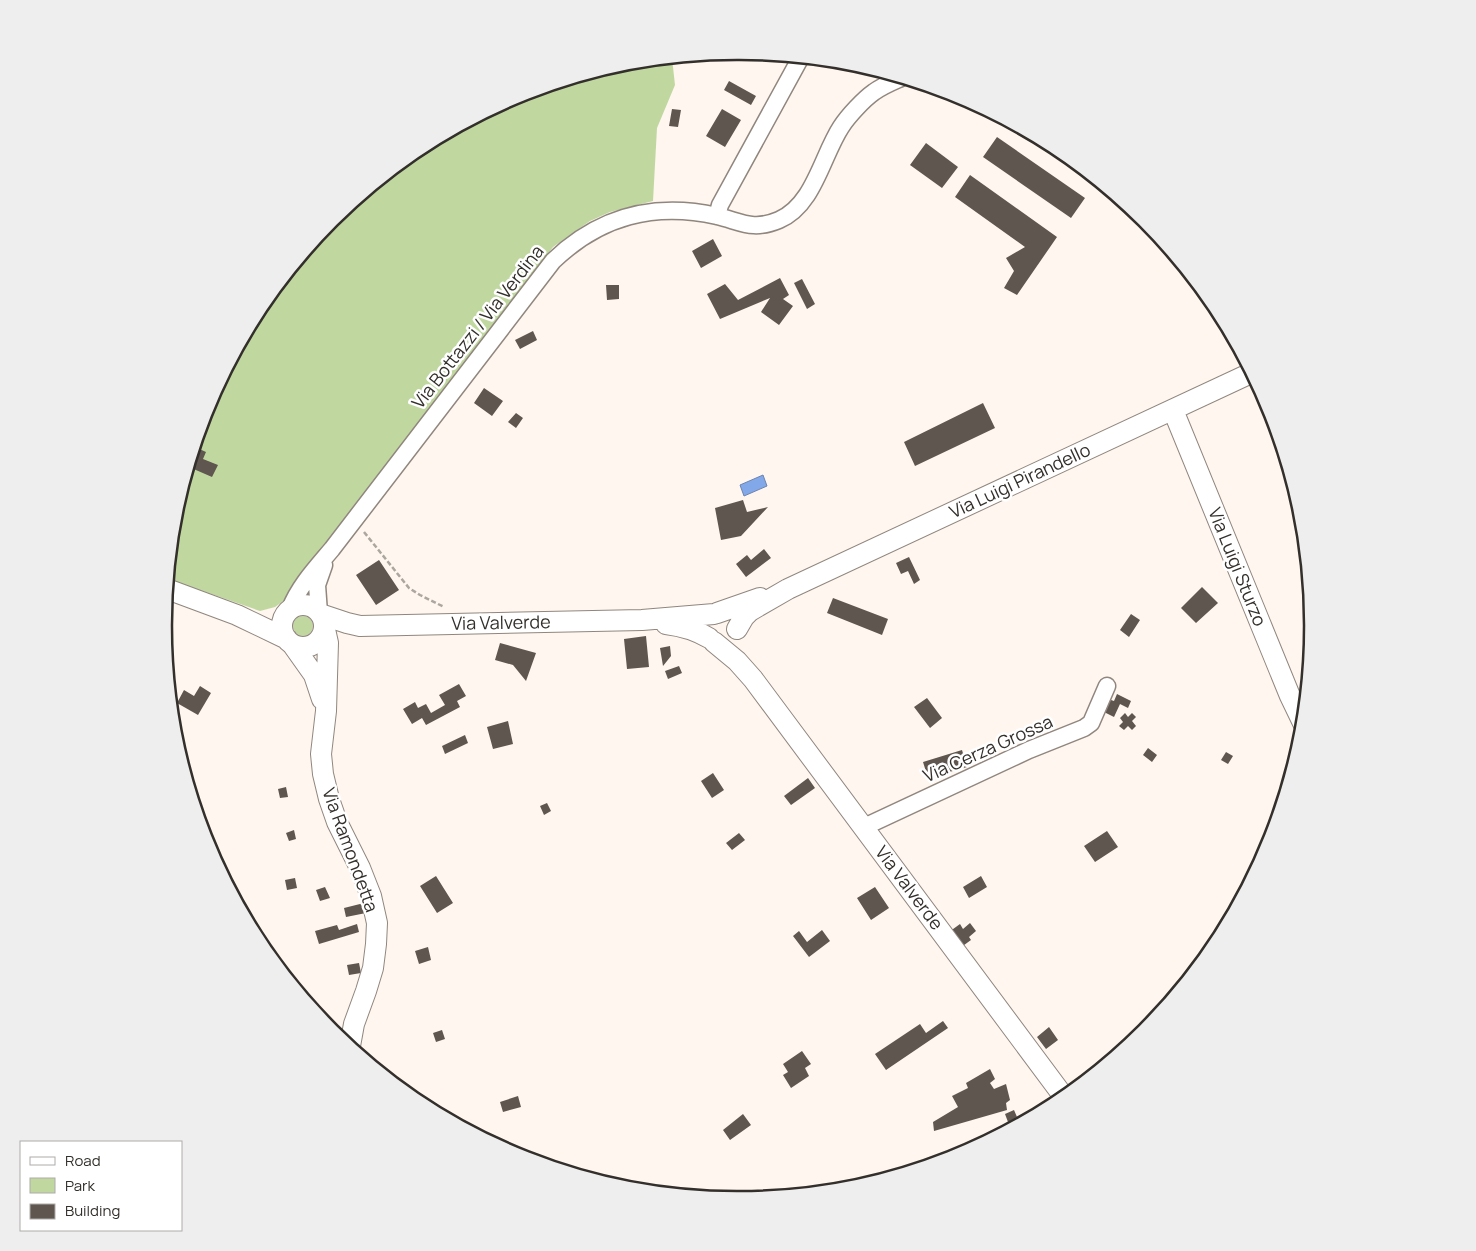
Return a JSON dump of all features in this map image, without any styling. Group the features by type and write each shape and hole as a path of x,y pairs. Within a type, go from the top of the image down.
{"street":[{"path":"717,216 720,205 798,63"},
{"name":"Via Bottazzi / Via Verdina","path":"332,549 553,261 568,246 610,223 646,212 688,212 717,216 742,224 758,226 782,219 794,211 803,201 841,127 874,92 894,82"},
{"name":"Via Luigi Pirandello","path":"788,589 1245,376"},
{"name":"Via Luigi Sturzo","path":"1173,410 1297,711"},
{"path":"289,610 309,576 332,549"},
{"path":"326,710 314,675 312,631 316,585 332,549"},
{"path":"788,589 744,616 732,640 720,644 711,640 706,633 710,617 716,613 788,589"},
{"path":"174,592 237,615 312,631"},
{"path":"237,615 259,617 289,610 302,604 315,608 312,631"},
{"name":"Via Ramondetta","path":"289,610 284,617 283,633 312,631 328,643 326,710 321,754 323,774 329,799 338,822 364,878 376,922 373,968 354,1024 351,1038"},
{"path":"642,620 723,612 729,614 736,623 737,646 753,679"},
{"path":"642,620 700,632 732,656 753,679"},
{"name":"Via Valverde","path":"312,631 347,624 360,626 642,620"},
{"name":"Via Valverde","path":"753,679 1059,1091"},
{"name":"Via Cerza Grossa","path":"864,827 1029,750 1084,728 1091,723 1107,686"}],"green space":[{"path":"673,64 675,85 657,128 653,201 610,212 590,221 553,247 289,597 275,607 260,611 175,581 177,552 183,515 192,479 216,409 248,343 289,281 338,226 365,200 424,155 455,136 488,118 556,90 592,79"},
{"path":"303,616 310,619 313,626 310,633 303,636 296,633 293,626 296,619"}],"water":[{"path":"763,475 767,486 744,496 740,485"}],"building":[{"path":"729,81 756,96 751,105 724,90"},
{"path":"672,109 681,110 678,127 669,126"},
{"path":"722,109 741,120 725,147 706,136"},
{"path":"997,137 1085,198 1071,218 983,157"},
{"path":"926,143 958,167 942,188 910,165"},
{"path":"970,175 1057,237 1017,295 1004,288 1014,271 1006,258 1025,247 955,197"},
{"path":"713,239 722,256 701,268 692,251"},
{"path":"780,278 789,295 783,299 793,306 779,325 761,312 770,298 720,319 707,294 725,284 738,300"},
{"path":"802,279 815,304 807,309 794,283"},
{"path":"606,285 619,285 619,299 607,300"},
{"path":"533,331 537,340 520,349 515,340"},
{"path":"484,388 503,401 492,416 474,403"},
{"path":"983,403 995,428 915,466 904,442"},
{"path":"516,413 523,418 516,428 508,422"},
{"path":"201,450 206,452 203,459 218,465 212,477 195,470"},
{"path":"743,500 747,512 768,507 741,536 721,540 715,508"},
{"path":"764,549 771,558 746,577 736,564 747,555 751,560"},
{"path":"909,557 920,580 914,584 908,571 901,574 896,563"},
{"path":"379,560 399,590 376,605 356,575"},
{"path":"1202,587 1218,603 1196,623 1181,608"},
{"path":"833,598 888,619 882,635 827,613"},
{"path":"1131,614 1140,620 1129,637 1120,630"},
{"path":"646,636 649,667 627,669 624,639"},
{"path":"500,643 536,653 526,681 513,665 495,660"},
{"path":"670,646 671,656 663,666 660,648"},
{"path":"679,666 682,673 668,679 665,671"},
{"path":"459,684 466,696 457,701 460,707 426,725 422,718 412,724 403,709 415,702 418,708 426,704 431,713 445,705 439,695"},
{"path":"200,686 211,693 198,715 178,703 184,690 194,696"},
{"path":"1117,694 1131,701 1128,708 1120,704 1114,717 1102,711 1108,699 1114,701"},
{"path":"927,698 942,718 930,728 914,707"},
{"path":"1125,713 1128,717 1132,713 1136,717 1132,721 1136,726 1132,730 1128,726 1124,730 1119,726 1123,722 1120,718"},
{"path":"508,721 513,744 493,749 487,727"},
{"path":"465,735 468,743 445,754 442,746"},
{"path":"1148,748 1157,755 1152,762 1143,755"},
{"path":"962,750 967,767 928,778 923,762"},
{"path":"1226,752 1233,756 1228,764 1221,760"},
{"path":"713,773 724,790 712,798 701,781"},
{"path":"808,778 815,788 791,805 784,796"},
{"path":"286,787 288,797 280,798 278,789"},
{"path":"547,803 551,811 544,815 540,806"},
{"path":"294,830 296,839 289,841 286,833"},
{"path":"1107,831 1118,847 1095,862 1084,846"},
{"path":"739,833 745,840 732,850 726,843"},
{"path":"436,876 453,903 437,913 420,886"},
{"path":"981,876 987,887 969,898 963,887"},
{"path":"295,878 297,888 287,890 285,880"},
{"path":"325,887 330,898 320,901 316,890"},
{"path":"875,887 889,908 871,920 857,898"},
{"path":"364,903 366,913 346,917 344,908"},
{"path":"970,923 976,931 969,937 971,940 960,948 949,932 960,924 963,929"},
{"path":"357,924 359,932 319,944 315,931 337,925 339,930"},
{"path":"822,930 830,941 809,957 793,936 799,931 807,942"},
{"path":"428,947 431,960 419,964 415,951"},
{"path":"359,963 361,973 349,975 347,965"},
{"path":"943,1021 948,1028 886,1070 875,1054 920,1024 926,1033"},
{"path":"1049,1027 1058,1040 1046,1049 1037,1037"},
{"path":"442,1030 445,1039 436,1042 433,1033"},
{"path":"802,1051 811,1064 805,1068 809,1076 791,1088 783,1075 788,1072 783,1064"},
{"path":"990,1069 995,1079 990,1083 994,1089 1006,1084 1010,1100 1006,1103 1007,1110 934,1131 933,1122 958,1107 952,1096 968,1088 966,1083"},
{"path":"518,1096 521,1107 503,1112 500,1102"},
{"path":"1014,1110 1017,1117 1008,1122 1005,1114"},
{"path":"743,1114 751,1125 730,1140 723,1130"}]}
